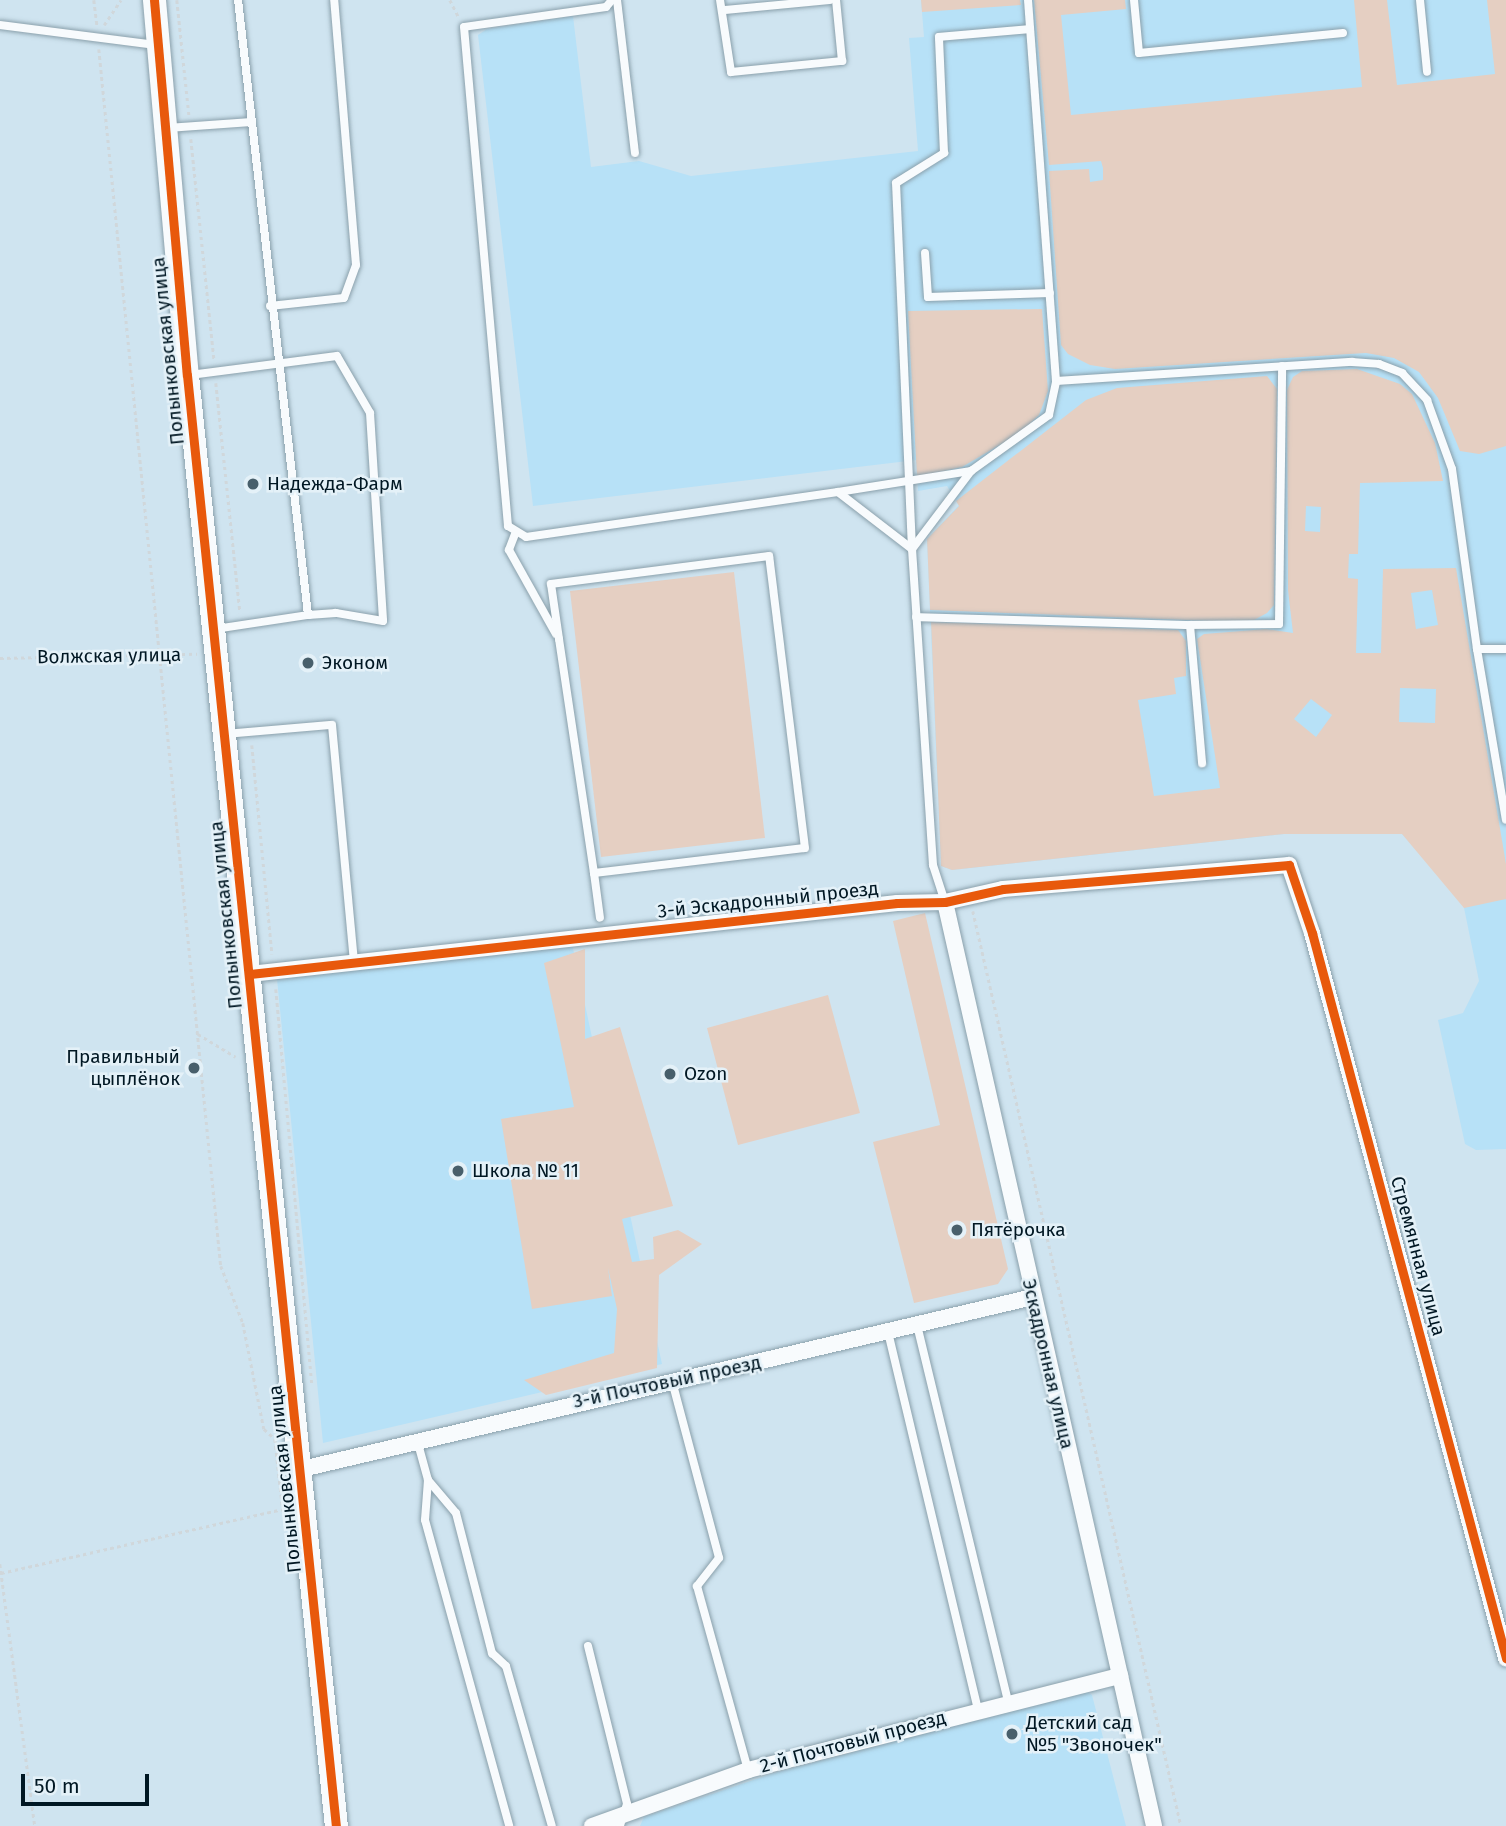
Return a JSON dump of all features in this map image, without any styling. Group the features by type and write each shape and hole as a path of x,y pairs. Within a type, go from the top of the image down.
{"street":[{"name":"Полынковская улица","path":"155,0 187,375 302,1469 299,1509 336,1826"},
{"name":"3-й Эскадронный проезд","path":"250,974 897,903 946,902 1003,889 1289,864"},
{"name":"Стремянная улица","path":"1289,864 1315,946 1506,1658"},
{"name":"Эскадронная улица","path":"946,902 1154,1826"},
{"name":"3-й Почтовый проезд","path":"302,1469 1033,1297"},
{"name":"2-й Почтовый проезд","path":"592,1826 622,1821 748,1770 978,1709 1120,1676"}],"lane":[{"path":"238,0 270,306 309,615"},
{"path":"270,306 344,298 356,265 334,0"},
{"path":"612,0 606,7 464,27 508,526 515,534 537,536 971,471"},
{"path":"617,0 635,153"},
{"path":"720,0 725,10 731,72 842,61 836,0"},
{"path":"725,10 830,0"},
{"path":"912,549 971,471 1049,415 1056,381 1028,0"},
{"path":"1133,0 1139,53 1343,33"},
{"path":"1420,0 1427,72"},
{"path":"0,25 159,45"},
{"path":"946,902 933,865 912,549 896,183 944,153 939,37 1030,29"},
{"path":"165,128 251,122"},
{"path":"925,253 928,297 1050,293"},
{"path":"187,375 337,356 370,413 383,621 336,613 215,629"},
{"path":"1056,381 1282,366 1378,364 1402,373 1427,400 1452,470 1477,649 1506,820"},
{"path":"916,617 1190,625 1279,624 1282,366"},
{"path":"838,492 912,549"},
{"path":"515,534 509,550 559,639"},
{"path":"594,873 805,848 769,556 551,584 600,918"},
{"path":"1190,625 1202,762"},
{"path":"1477,649 1506,649"},
{"path":"226,734 332,725 354,962"},
{"path":"918,1325 1007,1702"},
{"path":"888,1332 978,1709"},
{"path":"672,1381 719,1558 697,1586 748,1770"},
{"path":"417,1440 428,1480 425,1520 509,1826"},
{"path":"428,1480 456,1513 492,1653 506,1666 551,1826"},
{"path":"588,1646 624,1789 622,1821"}],"path":[{"path":"94,0 221,1266 243,1323 264,1429 275,1439 280,1509"},
{"path":"98,38 121,0"},
{"path":"450,0 464,27"},
{"path":"970,897 1181,1826"},
{"path":"280,1509 299,1509"},
{"path":"1,1573 280,1509 299,1509"},
{"path":"0,1564 35,1826"}],"shaded area":[{"path":"921,0 1506,0 1506,1149 1476,1150 1465,1144 1438,1020 1463,1013 1479,981 1463,903 1402,834 1284,834 952,870 941,866 927,539 959,505 947,486 918,491 916,460 533,506 478,35 487,29 573,16 591,167 639,161 691,176 918,151 909,38 924,37"},
{"path":"921,0 1020,0 1021,5 922,12"},
{"path":"1034,0 1125,0 1126,9 1061,15 1071,115 1362,87 1354,0 1387,0 1397,85 1495,74 1487,0 1506,0 1506,446 1479,454 1460,451 1438,398 1419,372 1394,358 1366,353 1115,369 1090,365 1068,354 1061,345 1049,171 1089,169 1090,182 1103,180 1103,168 1101,161 1049,165"},
{"path":"1042,309 1048,391 1039,415 1020,433 962,467 917,477 908,311"},
{"path":"1357,369 1400,384 1412,394 1435,443 1443,481 1360,483 1358,554 1349,554 1348,578 1358,579 1356,653 1381,653 1383,569 1456,568 1506,864 1506,899 1464,908 1402,834 1284,834 952,870 941,866 931,622 1178,630 1186,641 1186,676 1174,678 1176,694 1138,700 1154,796 1220,788 1197,639 1204,634 1266,629 1293,633 1288,590 1287,390 1293,377 1302,371","holes":["1306,506 1321,507 1320,532 1305,531","1432,590 1438,625 1416,629 1411,593","1400,688 1436,689 1435,723 1399,722","1311,699 1332,715 1316,737 1294,719"]},
{"path":"1267,376 1277,389 1274,605 1267,613 1254,620 1237,622 930,610 927,539 959,506 956,501 1086,400 1117,388"},
{"path":"734,572 765,838 601,857 570,591"},
{"path":"925,913 1008,1269 998,1284 914,1303 873,1142 940,1125 893,921"},
{"name":"Школа № 11","path":"572,944 662,1364 323,1443 277,979"},
{"path":"585,949 585,1039 620,1027 673,1206 622,1219 632,1262 654,1259 653,1237 678,1230 702,1244 659,1275 657,1368 546,1395 524,1380 614,1353 617,1309 608,1268 612,1296 532,1309 501,1119 574,1107 544,963"},
{"path":"828,995 860,1113 738,1145 707,1028"},
{"name":"Детский сад №5 \"Звоночек\"","path":"1085,1691 1092,1695 1126,1826 640,1826 644,1817 774,1773"}],"cycle path":[{"path":"154,0 187,375 336,1826"},
{"path":"250,974 897,903 945,902 1003,889 1289,865 1312,933 1506,1658"}],"place":[{"name":"Надежда-Фарм","path":"253,484"},
{"name":"Эконом","path":"308,663"},
{"name":"Правильный цыплёнок","path":"194,1068"},
{"name":"Ozon","path":"670,1074"},
{"name":"Школа № 11","path":"458,1171"},
{"name":"Пятёрочка","path":"957,1230"},
{"name":"Детский сад №5 \"Звоночек\"","path":"1012,1734"}]}
